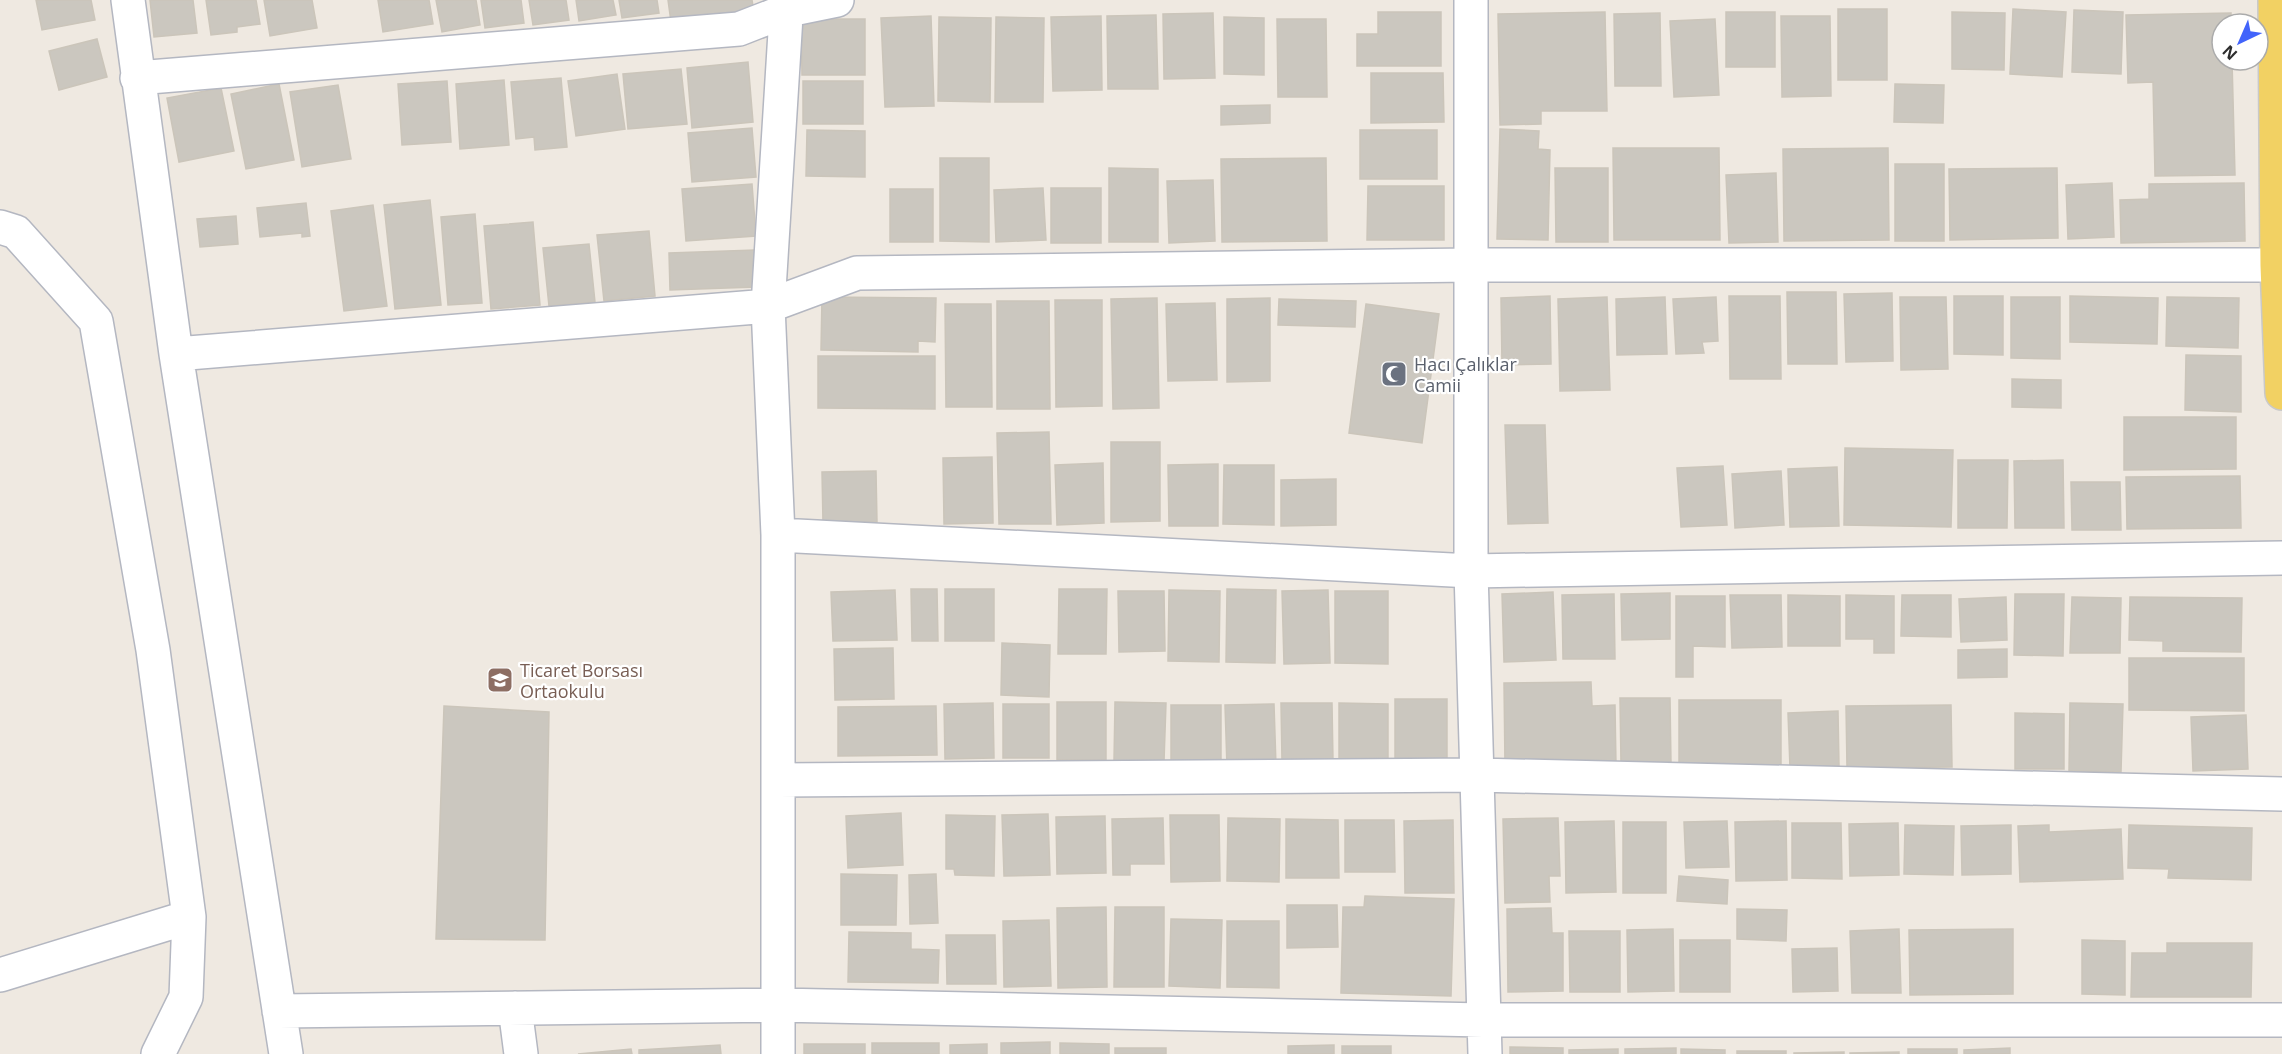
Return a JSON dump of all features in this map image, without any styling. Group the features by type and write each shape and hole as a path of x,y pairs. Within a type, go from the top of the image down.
{"main road":[{"path":"2276,0 2277,265 2282,393"}],"street":[{"path":"128,0 176,354 286,1054"},
{"path":"137,78 739,29 788,5 837,0"},
{"path":"1471,0 1471,571 1485,1054"},
{"path":"778,1054 778,535 768,306 788,5"},
{"path":"0,227 16,232 96,321 153,650 189,917 186,997 158,1054"},
{"path":"176,354 768,306 857,273 1471,265 2277,265"},
{"path":"778,535 1471,571 2282,558"},
{"path":"778,780 1477,775 2282,794"},
{"path":"0,975 189,917"},
{"path":"279,1011 778,1005 1483,1020 2282,1020"},
{"path":"515,1008 521,1054"}],"building":[{"path":"36,0 91,0 95,20 42,30"},
{"path":"150,0 193,0 197,33 154,37"},
{"path":"206,0 256,0 260,24 237,27 237,32 211,35"},
{"path":"264,0 312,0 317,28 270,36"},
{"path":"378,0 429,0 433,24 383,32"},
{"path":"436,0 476,0 480,25 442,32"},
{"path":"481,0 521,0 524,23 485,28"},
{"path":"529,0 566,0 569,20 533,25"},
{"path":"576,0 613,0 616,15 579,21"},
{"path":"619,0 657,0 659,13 622,18"},
{"path":"668,0 752,0 754,12 671,22"},
{"path":"1838,9 1887,9 1887,80 1838,80"},
{"path":"2013,9 2066,12 2062,77 2010,74"},
{"path":"2074,10 2123,12 2121,74 2072,72"},
{"path":"1378,12 1441,12 1441,66 1357,66 1357,34 1378,34"},
{"path":"1605,12 1607,111 1541,111 1541,124 1500,125 1498,14"},
{"path":"1726,12 1775,12 1775,67 1726,67"},
{"path":"1952,12 2005,13 2004,70 1952,69"},
{"path":"1213,13 1215,78 1164,79 1163,14"},
{"path":"1660,13 1661,86 1615,86 1614,14"},
{"path":"2210,13 2210,72 2232,72 2235,175 2155,176 2153,82 2128,83 2126,15"},
{"path":"1156,15 1158,89 1108,89 1107,16"},
{"path":"931,16 934,106 885,107 881,18"},
{"path":"1101,16 1102,90 1053,91 1051,17"},
{"path":"1781,16 1830,16 1831,96 1782,97"},
{"path":"939,17 991,18 990,102 938,101"},
{"path":"996,17 1044,18 1043,102 995,102"},
{"path":"1224,17 1264,18 1264,75 1224,74"},
{"path":"801,19 865,19 865,75 802,75"},
{"path":"1277,19 1326,19 1327,97 1278,97"},
{"path":"1715,19 1719,95 1674,97 1670,21"},
{"path":"97,39 107,77 59,90 49,51"},
{"path":"748,62 753,122 692,128 687,68"},
{"path":"681,69 687,124 628,129 623,74"},
{"path":"1371,73 1443,73 1444,122 1371,123"},
{"path":"617,74 625,129 576,136 568,81"},
{"path":"561,78 567,147 535,150 534,137 516,139 511,82"},
{"path":"504,80 509,145 460,149 456,84"},
{"path":"447,81 451,142 402,145 398,84"},
{"path":"803,81 863,81 863,124 803,124"},
{"path":"279,84 294,160 246,169 231,94"},
{"path":"1895,84 1944,85 1943,123 1894,122"},
{"path":"338,85 351,159 302,167 290,92"},
{"path":"221,88 234,151 179,162 167,98"},
{"path":"1270,105 1270,123 1221,125 1221,106"},
{"path":"752,128 756,177 692,182 688,133"},
{"path":"1500,129 1539,131 1538,149 1550,150 1548,240 1497,239"},
{"path":"807,130 865,131 865,177 806,176"},
{"path":"1360,130 1437,130 1437,179 1360,179"},
{"path":"1613,148 1719,148 1720,240 1614,240"},
{"path":"1888,148 1889,240 1784,241 1783,149"},
{"path":"940,158 989,158 989,242 940,241"},
{"path":"1326,158 1327,241 1222,242 1221,159"},
{"path":"1895,164 1944,164 1944,241 1895,241"},
{"path":"1109,168 1158,169 1158,242 1109,242"},
{"path":"1555,168 1608,168 1608,242 1556,242"},
{"path":"2057,168 2058,238 1950,240 1949,169"},
{"path":"1776,173 1778,242 1729,243 1726,175"},
{"path":"1213,180 1215,241 1169,243 1167,181"},
{"path":"2112,183 2114,237 2068,239 2066,185"},
{"path":"2244,183 2245,241 2121,243 2120,200 2149,199 2149,184"},
{"path":"752,184 756,236 686,241 682,189"},
{"path":"1368,186 1444,186 1444,240 1367,240"},
{"path":"1043,188 1046,240 996,242 994,190"},
{"path":"1051,188 1101,188 1101,243 1051,243"},
{"path":"890,189 933,189 933,242 890,242"},
{"path":"430,200 441,305 395,309 384,205"},
{"path":"306,203 310,236 302,237 302,233 260,237 257,208"},
{"path":"373,205 387,306 344,311 331,211"},
{"path":"475,214 482,303 448,305 441,217"},
{"path":"236,216 238,244 200,247 197,219"},
{"path":"533,222 540,305 491,309 484,226"},
{"path":"649,231 655,296 604,301 597,235"},
{"path":"589,244 595,302 549,306 543,248"},
{"path":"755,250 756,287 670,290 669,253"},
{"path":"1787,292 1836,292 1837,364 1788,364"},
{"path":"1892,293 1893,361 1846,362 1844,294"},
{"path":"1550,296 1551,364 1502,365 1501,298"},
{"path":"1729,296 1780,296 1781,379 1730,379"},
{"path":"1954,296 2003,296 2003,355 1954,354"},
{"path":"2070,296 2158,298 2157,344 2070,342"},
{"path":"822,297 936,298 935,342 918,341 918,352 821,350"},
{"path":"1607,297 1610,390 1560,391 1558,299"},
{"path":"1665,297 1667,354 1617,355 1616,299"},
{"path":"1716,297 1718,341 1702,342 1704,353 1676,354 1673,299"},
{"path":"1900,297 1946,297 1948,369 1901,370"},
{"path":"2011,297 2060,297 2060,359 2011,358"},
{"path":"2167,297 2239,298 2238,348 2166,346"},
{"path":"1157,298 1159,408 1113,409 1111,299"},
{"path":"1270,298 1270,381 1227,382 1227,299"},
{"path":"1279,299 1356,301 1355,327 1278,325"},
{"path":"1055,300 1102,300 1102,406 1056,407"},
{"path":"997,301 1049,301 1050,409 997,409"},
{"path":"1215,303 1217,380 1168,381 1166,304"},
{"path":"945,304 991,304 992,407 946,407"},
{"name":"Hacı Çalıklar Camii","path":"1366,304 1439,314 1422,443 1349,433"},
{"path":"2186,355 2241,356 2241,412 2185,410"},
{"path":"818,356 935,356 935,409 818,408"},
{"path":"2012,379 2061,380 2061,408 2012,407"},
{"path":"2124,417 2236,417 2236,469 2124,470"},
{"path":"1505,425 1545,425 1548,523 1508,524"},
{"path":"1049,432 1051,524 999,524 997,433"},
{"path":"1111,442 1160,442 1160,521 1111,522"},
{"path":"1845,448 1953,450 1951,527 1844,525"},
{"path":"992,457 993,523 944,524 943,458"},
{"path":"1958,460 2008,460 2007,528 1958,528"},
{"path":"2063,460 2064,528 2015,528 2014,461"},
{"path":"1103,463 1104,523 1057,525 1055,465"},
{"path":"1218,464 1218,526 1169,526 1168,465"},
{"path":"1224,465 1274,465 1274,525 1223,524"},
{"path":"1723,466 1727,525 1681,527 1677,468"},
{"path":"1837,467 1839,526 1790,527 1788,469"},
{"path":"876,471 877,522 823,523 822,472"},
{"path":"1781,471 1784,525 1735,528 1732,474"},
{"path":"2240,476 2241,528 2127,529 2126,477"},
{"path":"1336,479 1336,525 1281,526 1281,480"},
{"path":"2071,482 2120,482 2121,530 2072,530"},
{"path":"911,589 937,589 938,641 912,641"},
{"path":"945,589 994,589 994,641 945,641"},
{"path":"1059,589 1107,589 1106,654 1058,654"},
{"path":"1227,589 1276,590 1275,663 1226,662"},
{"path":"895,590 897,640 833,641 831,592"},
{"path":"1169,590 1220,591 1219,662 1168,661"},
{"path":"1328,590 1330,663 1284,664 1282,591"},
{"path":"1118,591 1164,591 1165,651 1119,652"},
{"path":"1335,591 1388,591 1388,664 1335,663"},
{"path":"1553,592 1556,660 1504,662 1502,594"},
{"path":"1670,593 1670,639 1622,640 1621,594"},
{"path":"1614,594 1615,659 1563,659 1562,595"},
{"path":"2015,594 2064,594 2063,656 2014,655"},
{"path":"1730,595 1781,595 1782,647 1732,648"},
{"path":"1788,595 1840,596 1840,646 1788,646"},
{"path":"1846,595 1894,596 1894,653 1874,653 1874,639 1846,639"},
{"path":"1902,595 1951,595 1951,637 1901,636"},
{"path":"1676,596 1725,596 1725,647 1693,646 1693,677 1676,677"},
{"path":"2006,597 2007,640 1961,642 1959,599"},
{"path":"2072,597 2121,598 2120,653 2070,653"},
{"path":"2130,597 2242,598 2241,652 2163,651 2163,641 2129,640"},
{"path":"1002,643 1050,645 1049,697 1001,695"},
{"path":"893,648 894,699 835,700 834,649"},
{"path":"2007,649 2007,677 1958,678 1958,650"},
{"path":"2129,658 2244,658 2244,711 2129,710"},
{"path":"1591,682 1592,706 1615,705 1616,765 1505,766 1504,683"},
{"path":"1620,698 1670,698 1671,764 1621,764"},
{"path":"1395,699 1447,699 1447,764 1395,764"},
{"path":"1679,700 1781,700 1781,765 1679,765"},
{"path":"1057,702 1106,702 1106,760 1057,760"},
{"path":"1115,702 1166,703 1164,762 1114,761"},
{"path":"993,703 994,758 945,759 944,704"},
{"path":"1281,703 1332,703 1333,761 1282,761"},
{"path":"1339,703 1388,704 1388,765 1339,765"},
{"path":"2070,703 2123,704 2121,772 2069,771"},
{"path":"1003,704 1049,704 1049,758 1003,758"},
{"path":"1274,704 1276,766 1227,767 1225,705"},
{"path":"1171,705 1221,705 1221,763 1171,763"},
{"path":"1951,705 1952,767 1847,768 1846,706"},
{"name":"Ticaret Borsası Ortaokulu","path":"444,706 549,712 545,940 436,939"},
{"path":"936,706 937,755 838,756 838,707"},
{"path":"1838,711 1839,766 1790,768 1788,713"},
{"path":"2015,713 2064,714 2064,769 2015,769"},
{"path":"2246,715 2248,769 2193,771 2191,717"},
{"path":"901,813 903,865 848,868 846,816"},
{"path":"1048,814 1050,875 1004,876 1002,815"},
{"path":"946,815 995,816 994,876 955,875 954,869 946,869"},
{"path":"1170,815 1219,815 1220,881 1171,882"},
{"path":"1105,816 1106,873 1057,874 1056,817"},
{"path":"1163,818 1164,864 1130,864 1130,875 1113,875 1112,819"},
{"path":"1228,818 1280,819 1279,882 1227,881"},
{"path":"1558,818 1560,876 1549,876 1550,902 1505,903 1503,819"},
{"path":"1286,819 1338,820 1339,878 1286,878"},
{"path":"1345,820 1394,820 1395,872 1345,872"},
{"path":"1453,820 1454,893 1405,893 1404,821"},
{"path":"1614,821 1616,892 1566,893 1565,822"},
{"path":"1727,821 1729,867 1686,868 1684,822"},
{"path":"1786,821 1787,880 1736,881 1735,822"},
{"path":"1623,822 1666,822 1666,893 1623,893"},
{"path":"1792,823 1841,823 1842,879 1792,878"},
{"path":"1898,823 1899,875 1850,876 1849,824"},
{"path":"1905,825 1954,826 1953,875 1904,874"},
{"path":"2011,825 2011,874 1962,875 1961,826"},
{"path":"2049,825 2049,832 2121,829 2123,879 2020,882 2018,826"},
{"path":"2129,825 2252,828 2251,880 2168,878 2169,869 2128,868"},
{"path":"841,874 897,875 896,925 841,925"},
{"path":"936,874 938,923 910,924 909,875"},
{"path":"1679,876 1728,880 1727,904 1677,901"},
{"path":"1365,896 1454,899 1451,996 1341,993 1343,907 1364,907"},
{"path":"1287,905 1337,905 1338,947 1287,948"},
{"path":"1106,907 1107,987 1058,988 1057,908"},
{"path":"1115,907 1164,907 1164,987 1114,987"},
{"path":"1551,908 1552,933 1563,933 1563,991 1508,992 1507,909"},
{"path":"1737,909 1787,910 1786,941 1737,939"},
{"path":"1171,919 1222,920 1220,988 1169,986"},
{"path":"1049,920 1051,986 1004,987 1003,921"},
{"path":"1227,921 1279,921 1279,988 1227,987"},
{"path":"1673,929 1674,991 1628,992 1627,930"},
{"path":"1899,929 1901,993 1852,993 1850,931"},
{"path":"2013,929 2013,994 1910,995 1909,930"},
{"path":"1569,931 1620,931 1620,992 1570,992"},
{"path":"849,932 911,933 911,949 939,950 938,983 848,982"},
{"path":"946,935 995,935 996,984 947,984"},
{"path":"1680,940 1730,940 1730,992 1680,992"},
{"path":"2082,940 2125,941 2125,995 2082,994"},
{"path":"2167,943 2252,943 2251,997 2131,997 2132,953 2167,953"},
{"path":"1837,948 1838,991 1793,992 1792,949"},
{"path":"1050,1042 1050,1054 1001,1054 1001,1043"},
{"path":"872,1043 939,1043 939,1054 872,1054"},
{"path":"1060,1043 1109,1044 1109,1054 1060,1054"},
{"path":"804,1044 865,1044 865,1054 804,1054"},
{"path":"987,1044 987,1054 950,1054 950,1045"},
{"path":"720,1045 721,1054 639,1054 639,1050"},
{"path":"1334,1045 1334,1054 1288,1054 1288,1046"},
{"path":"1342,1046 1391,1046 1391,1054 1342,1054"},
{"path":"1510,1047 1563,1048 1563,1054 1510,1054"},
{"path":"1115,1048 1166,1048 1166,1054 1115,1054"},
{"path":"1676,1048 1676,1054 1625,1054 1625,1049"},
{"path":"2010,1048 2010,1054 1964,1054 1964,1050"},
{"path":"631,1049 632,1054 578,1054"},
{"path":"1618,1049 1618,1054 1569,1054 1569,1050"},
{"path":"1681,1049 1725,1050 1725,1054 1681,1054"},
{"path":"1908,1049 1957,1049 1957,1054 1908,1054"},
{"path":"1737,1051 1786,1051 1786,1054 1737,1054"},
{"path":"1844,1052 1844,1054 1794,1054 1794,1053"},
{"path":"1899,1052 1899,1054 1850,1054 1850,1053"}],"place":[{"name":"Hacı Çalıklar Camii","path":"1394,374"},
{"name":"Ticaret Borsası Ortaokulu","path":"500,680"}]}
